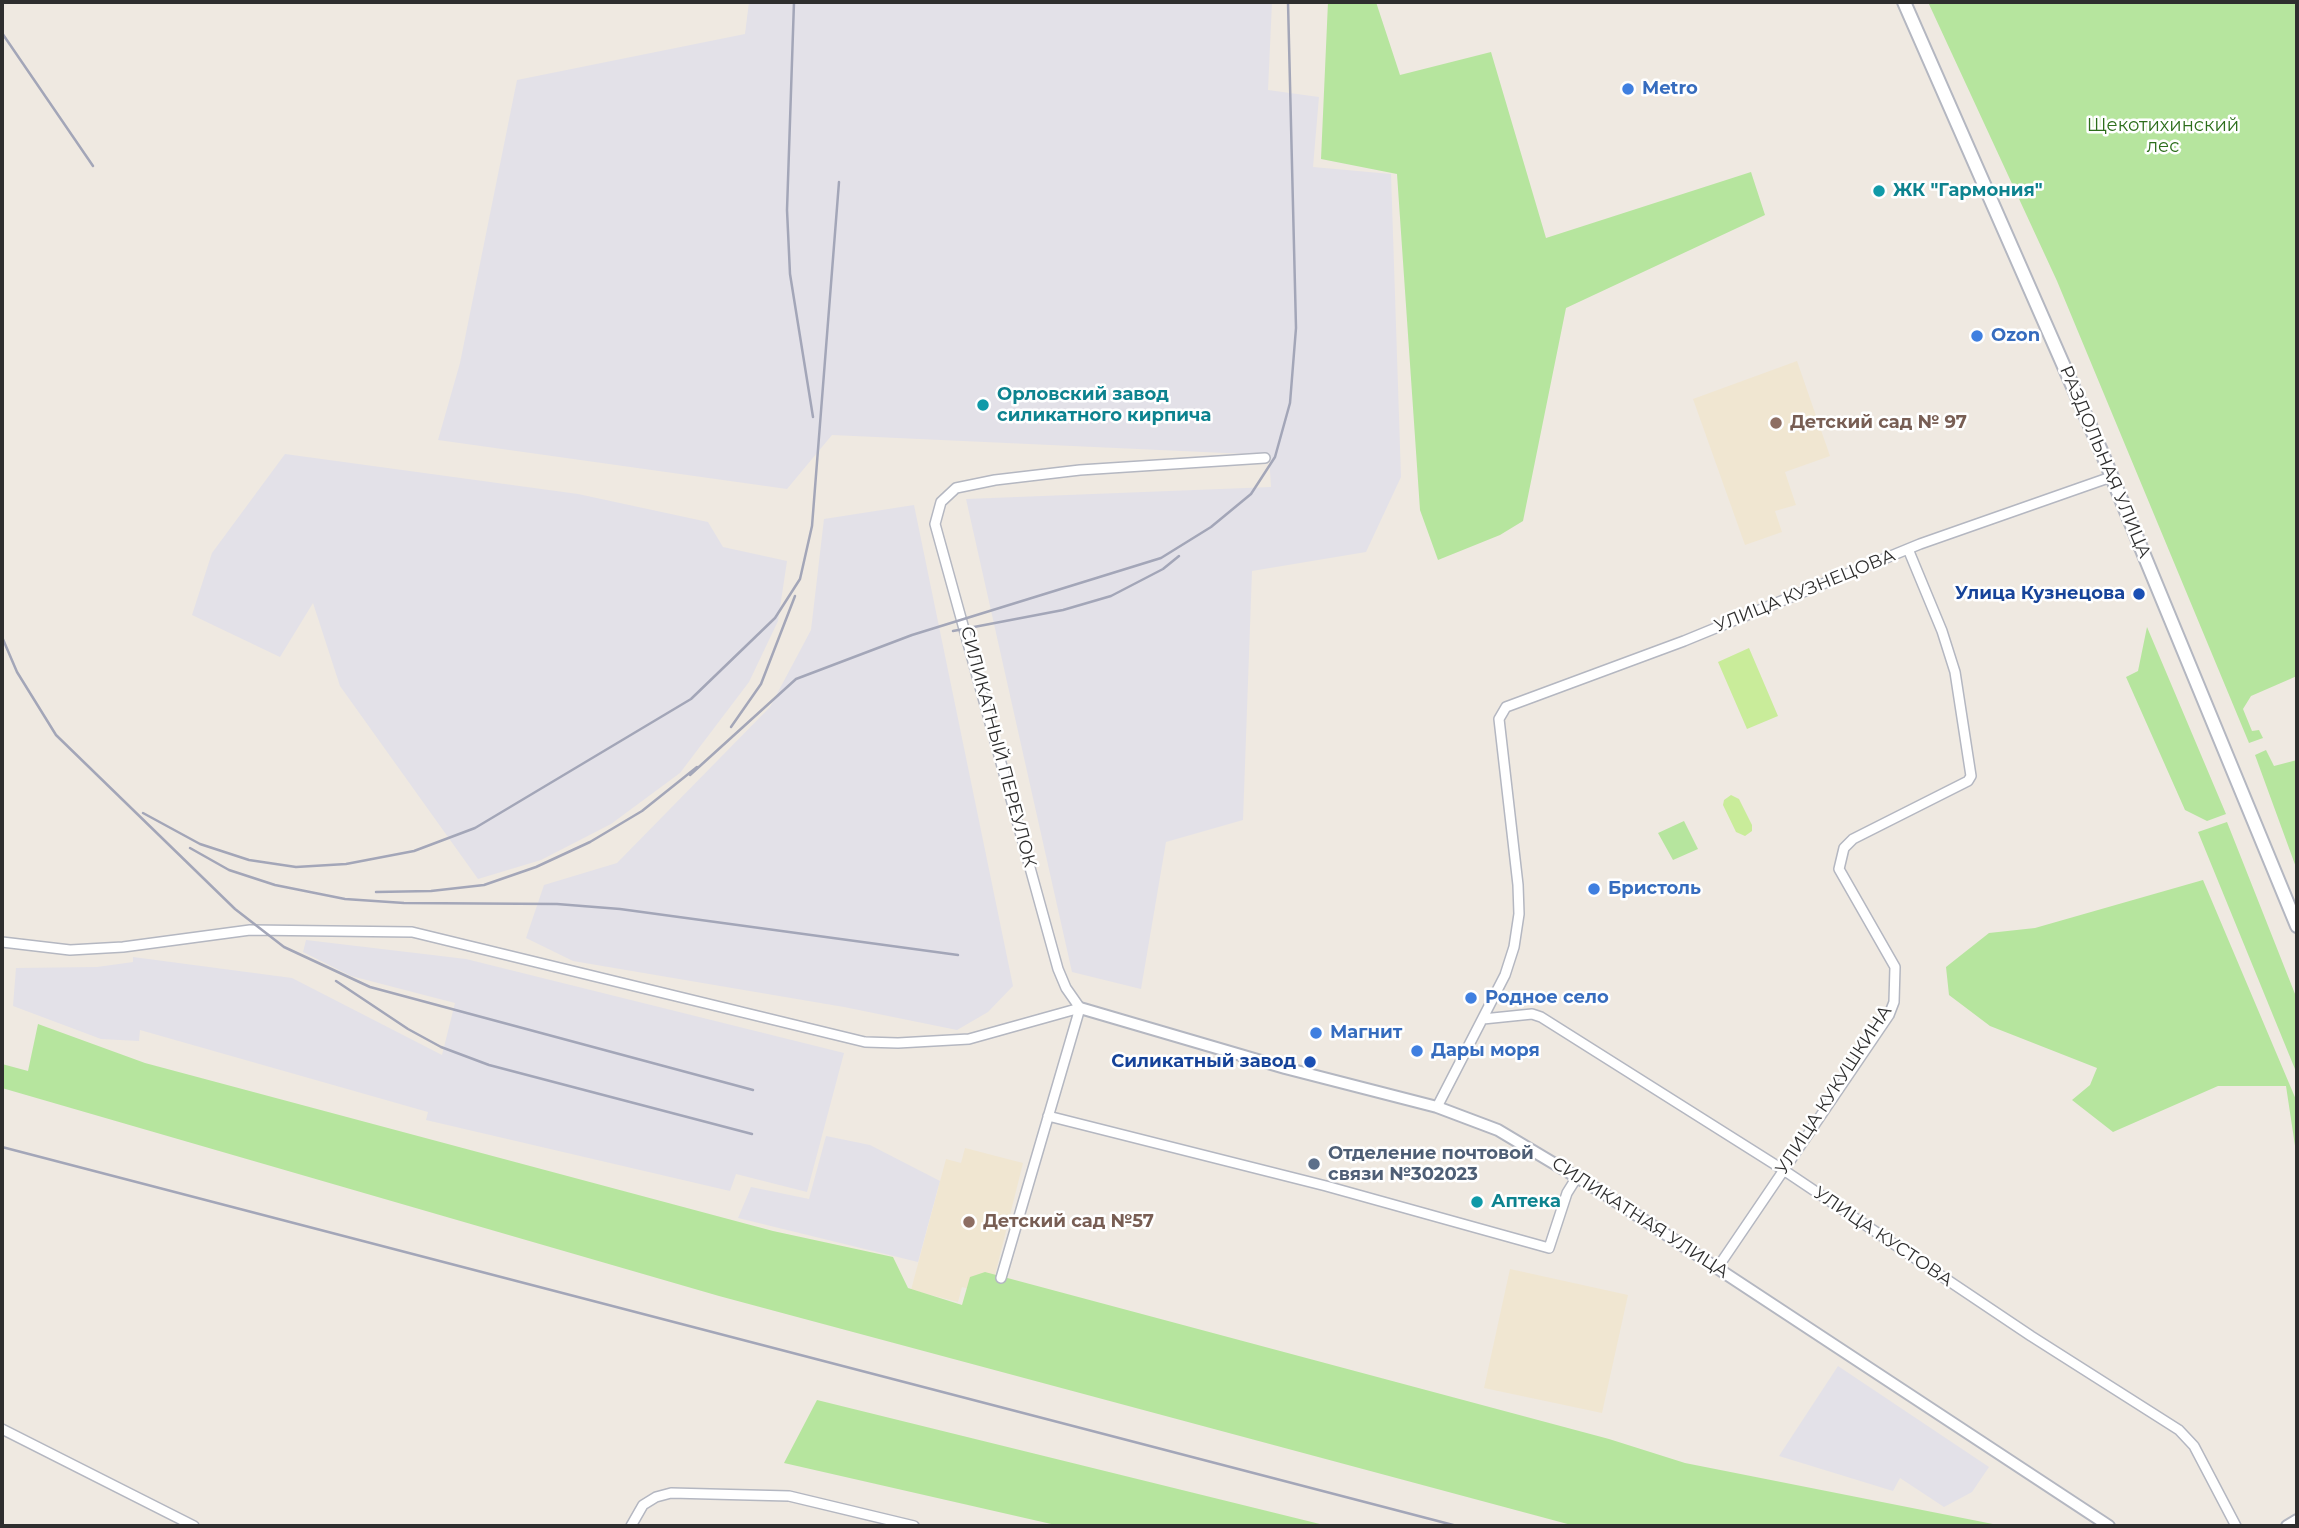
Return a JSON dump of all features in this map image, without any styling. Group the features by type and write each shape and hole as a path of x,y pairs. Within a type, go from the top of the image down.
{"main road":[{"name":"РАЗДОЛЬНАЯ УЛИЦА","path":"1905,2 2011,241 2200,684 2297,926"}],"street":[{"name":"СИЛИКАТНЫЙ ПЕРЕУЛОК","path":"1080,1008 1066,988 1058,969 935,524 941,502 956,488 1080,470 1265,458"},
{"name":"УЛИЦА КУЗНЕЦОВА","path":"1483,1019 1505,975 1514,947 1519,914 1500,727 1502,712 1511,703 1684,641 1908,549 2111,478"},
{"name":"УЛИЦА КУКУШКИНА","path":"1718,1267 1889,1015 1894,1002 1895,967 1839,869 1844,848 1853,839 1968,781 1973,771 1955,672 1942,631 1908,549"},
{"path":"2,942 70,950 250,930 412,932 864,1042 970,1039 1080,1008"},
{"path":"1001,1278 1080,1008"},
{"name":"СИЛИКАТНАЯ УЛИЦА","path":"1080,1008 1285,1068 1437,1107 1498,1130 1718,1267 2109,1526"},
{"name":"УЛИЦА КУСТОВА","path":"1483,1019 1532,1014 1541,1017 1782,1169 2031,1336 2179,1430 2194,1446 2236,1526"},
{"path":"1437,1107 1483,1019"},
{"path":"1048,1116 1326,1186 1549,1248 1567,1193 1577,1177"},
{"path":"2,1429 194,1526"},
{"path":"631,1526 643,1506 656,1497 671,1493 789,1496 914,1526"},
{"path":"2287,1526 2297,1520"}],"shaded area":[{"path":"749,2 1272,2 1268,90 1319,97 1313,167 1391,174 1401,477 1366,552 1252,571 1243,820 1166,842 1141,989 1072,972 966,499 1271,487 1269,455 832,435 787,489 438,440 460,363 517,80 745,34"},
{"path":"1797,361 1830,456 1785,472 1796,505 1775,511 1782,532 1745,545 1693,399"},
{"path":"285,454 578,494 708,522 723,547 787,561 778,621 749,682 680,773 611,824 541,860 478,879 340,686 313,603 280,657 192,615 212,553"},
{"path":"914,505 1013,986 988,1012 957,1030 844,1007 573,961 526,938 544,885 617,863 770,707 811,630 824,519"},
{"path":"306,940 466,959 844,1053 807,1192 736,1174 730,1191 426,1120 428,1112 140,1030 139,1041 101,1039 13,1006 16,968 97,967 133,962 133,957 292,978 442,1055 455,1003 351,976 303,952"},
{"path":"826,1136 870,1145 940,1181 918,1262 738,1218 751,1187 809,1199"},
{"name":"Детский сад №57","path":"965,1148 1023,1163 990,1295 962,1287 958,1302 911,1290 946,1159 961,1163"},
{"path":"1510,1269 1628,1295 1602,1413 1484,1388"},
{"path":"1838,1366 1989,1467 1972,1492 1944,1507 1900,1478 1893,1491 1779,1456"}],"green space":[{"path":"1328,2 1376,2 1400,75 1491,52 1546,238 1751,172 1765,215 1566,308 1523,521 1500,535 1438,560 1420,510 1397,174 1321,159"},
{"name":"Щекотихинский лес","path":"1928,2 2297,2 2297,676 2251,696 2243,709 2252,731 2259,730 2263,738 2249,743 2057,281"},
{"path":"2147,627 2226,814 2207,821 2185,810 2126,677 2138,671"},
{"path":"1749,648 1778,716 1747,729 1718,662"},
{"path":"2266,750 2274,766 2297,760 2297,870 2255,755"},
{"path":"1731,795 1739,799 1752,825 1752,831 1745,836 1736,832 1723,805 1724,800"},
{"path":"1684,821 1698,849 1673,860 1658,833"},
{"path":"2227,822 2297,999 2297,1074 2198,832"},
{"path":"2203,880 2297,1102 2297,1159 2286,1086 2218,1086 2113,1132 2072,1100 2090,1085 2097,1068 1990,1026 1949,995 1946,967 1989,933 2035,928"},
{"path":"38,1024 145,1063 773,1231 893,1257 908,1288 962,1305 970,1277 985,1272 1609,1439 1685,1463 2003,1526 1575,1526 719,1296 2,1088 2,1064 28,1071"},
{"path":"817,1400 1328,1526 1060,1526 784,1463"}],"railway":[{"path":"794,2 787,210 790,274 813,417"},
{"path":"690,775 796,679 912,635 1161,558 1211,527 1251,494 1275,457 1290,403 1296,328 1288,2"},
{"path":"2,33 93,166"},
{"path":"143,813 200,844 249,860 296,867 346,864 414,851 475,828 691,699 775,618 800,579 812,526 839,182"},
{"path":"953,631 1063,610 1111,596 1163,569 1179,556"},
{"path":"731,727 761,684 795,596"},
{"path":"2,637 17,672 56,735 235,909 284,947 370,987 753,1090"},
{"path":"376,892 431,891 484,885 536,867 590,842 642,811 697,767"},
{"path":"190,848 229,870 275,885 345,899 404,903 557,904 620,909 958,955"},
{"path":"336,981 408,1029 441,1047 489,1065 752,1134"},
{"path":"2,1147 1457,1526"}],"place":[{"name":"Metro","path":"1628,89"},
{"name":"ЖК \"Гармония\"","path":"1879,191"},
{"name":"Ozon","path":"1977,336"},
{"name":"Орловский завод силикатного кирпича","path":"983,405"},
{"name":"Детский сад № 97","path":"1776,423"},
{"name":"Улица Кузнецова","path":"2139,594"},
{"name":"Бристоль","path":"1594,889"},
{"name":"Родное село","path":"1471,998"},
{"name":"Магнит","path":"1316,1033"},
{"name":"Дары моря","path":"1417,1051"},
{"name":"Силикатный завод","path":"1310,1062"},
{"name":"Отделение почтовой связи №302023","path":"1314,1164"},
{"name":"Аптека","path":"1477,1202"},
{"name":"Детский сад №57","path":"969,1222"}]}
